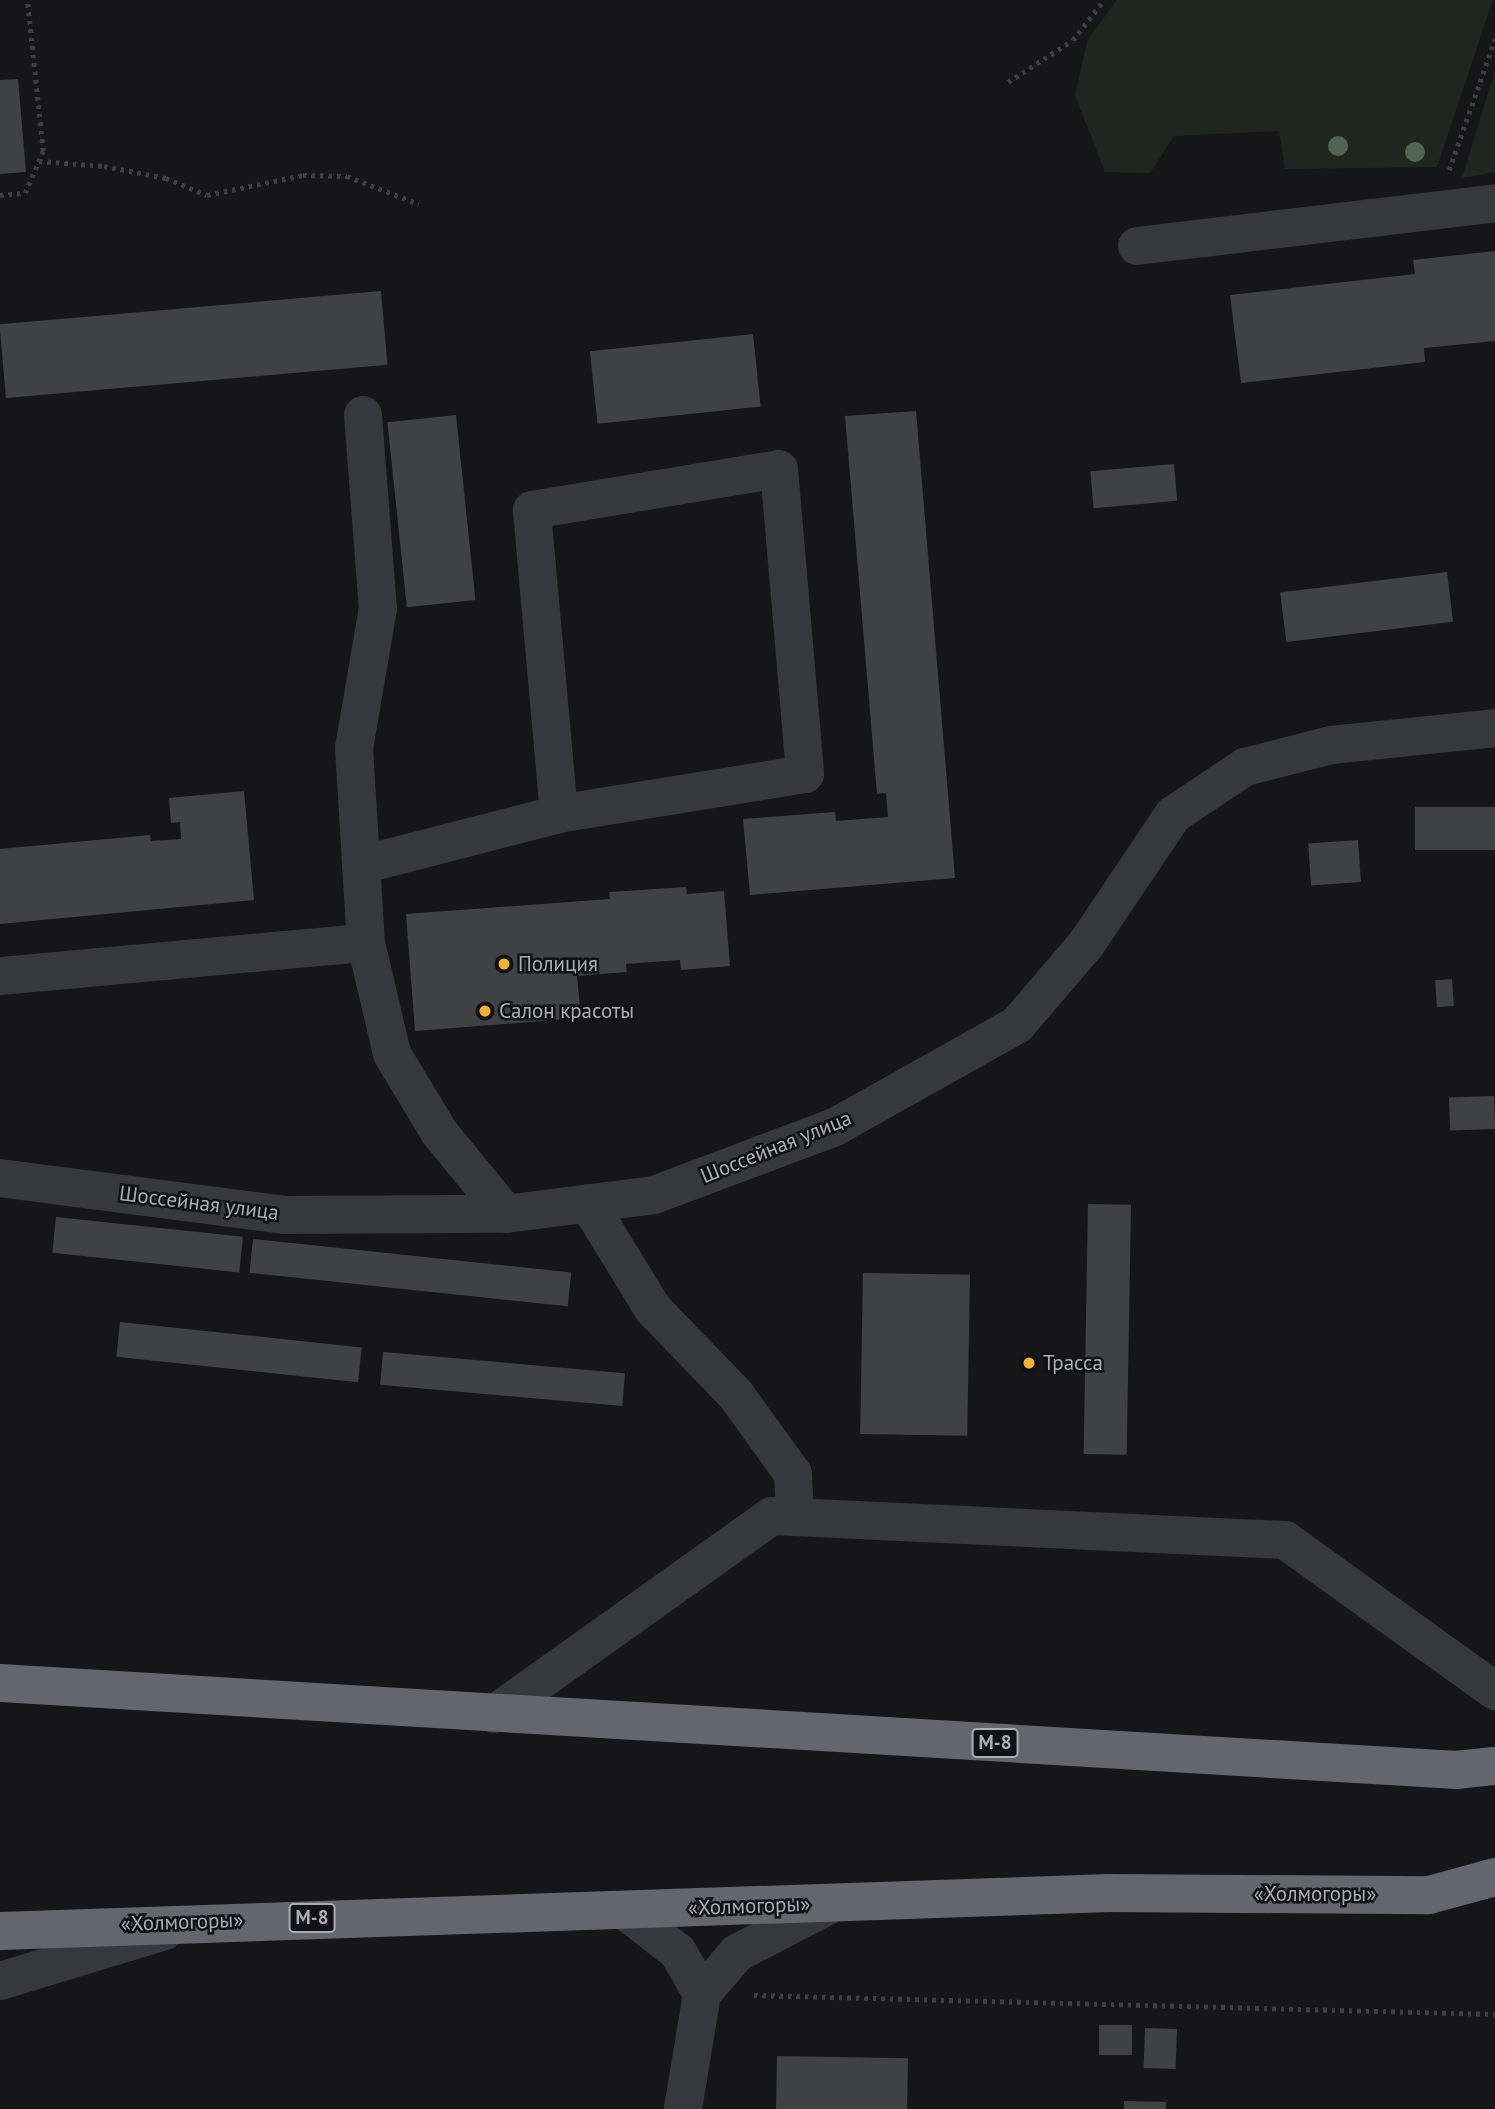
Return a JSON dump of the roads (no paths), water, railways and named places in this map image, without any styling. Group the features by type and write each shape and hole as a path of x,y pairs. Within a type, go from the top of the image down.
{"highway":[{"name":"М-8","path":"0,1683 1442,1770 1495,1766"},
{"name":"«Холмогоры»","path":"0,1930 199,1920 624,1910 1109,1893 1429,1895 1495,1877"}],"street":[{"path":"1136,246 1495,203"},
{"path":"363,415 378,608 354,748 366,943 393,1054 439,1132 506,1214"},
{"path":"361,865 559,814 805,774 779,469 532,510 559,814"},
{"name":"Шоссейная улица","path":"0,1178 283,1215 506,1214 654,1195 835,1127 1017,1025 1087,943 1173,815 1245,767 1331,745 1495,728"},
{"path":"0,976 366,943"},
{"path":"588,1203 653,1309 737,1395 793,1474 795,1517"},
{"path":"494,1714 772,1516 1285,1540 1495,1691"},
{"path":"683,2109 702,1994 737,1953 833,1903"},
{"path":"624,1910 678,1952 702,1994"},
{"path":"0,1981 199,1920"}],"place":[{"name":"Полиция","path":"504,964"},
{"name":"Салон красоты","path":"485,1011"},
{"name":"Трасса","path":"1029,1363"}]}
